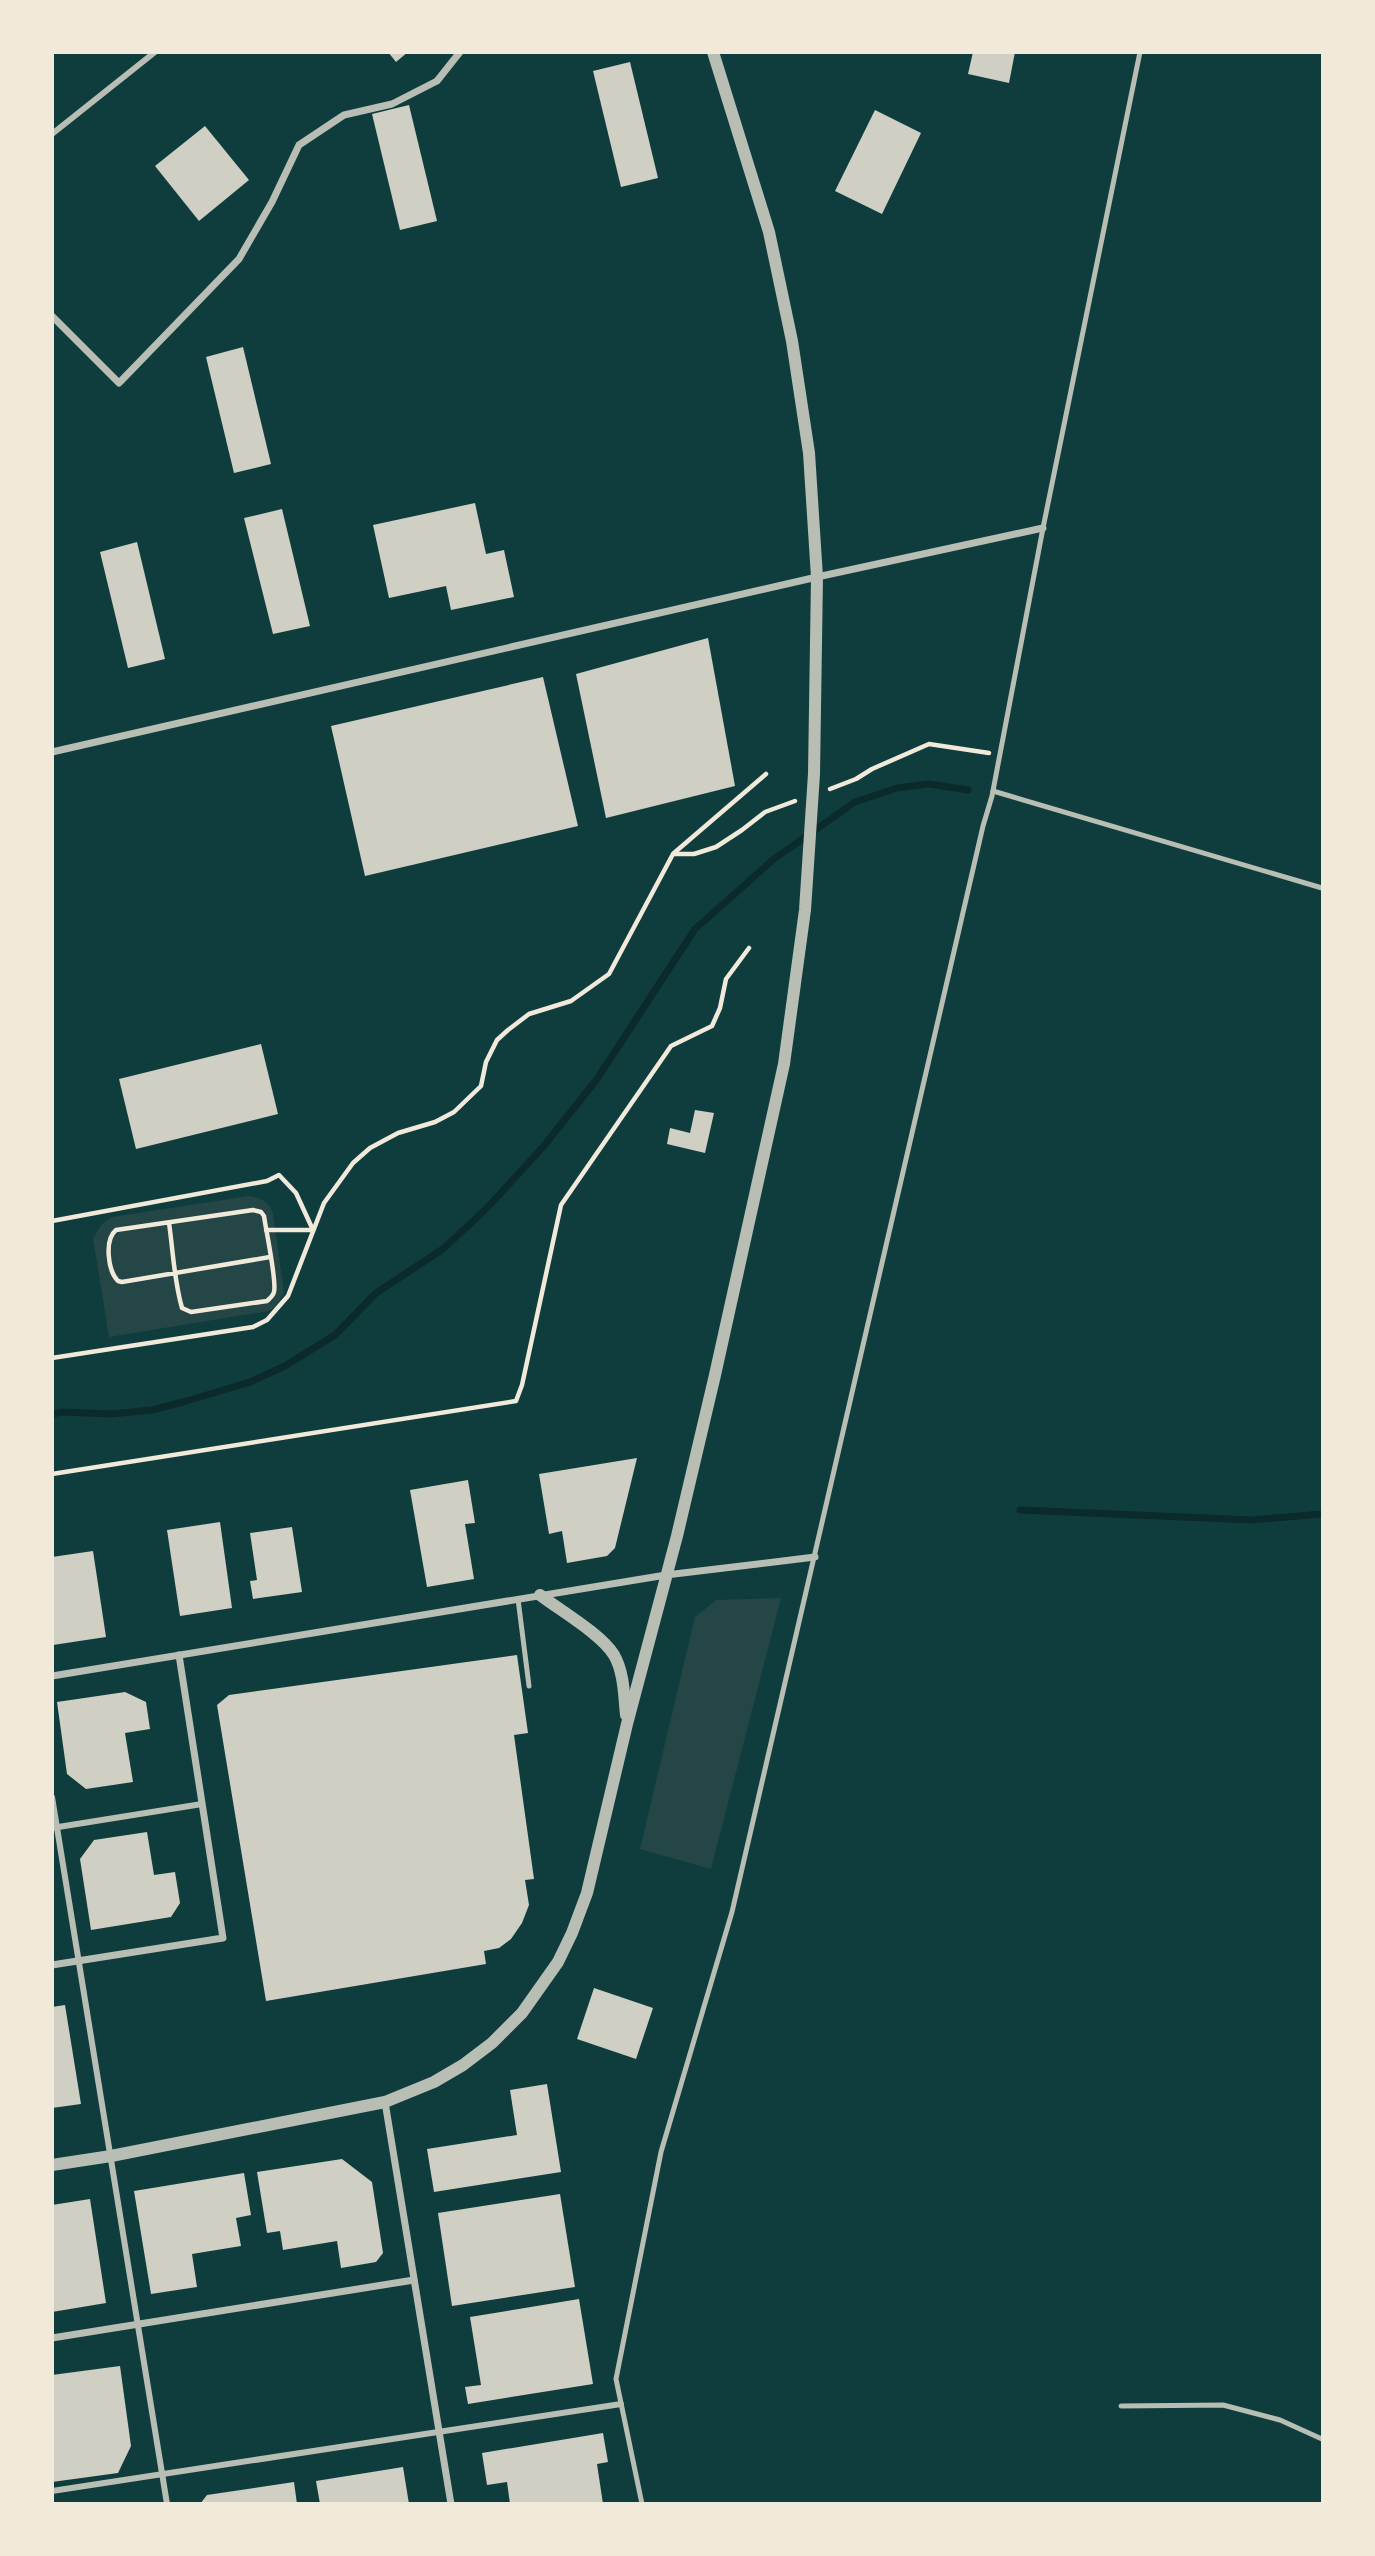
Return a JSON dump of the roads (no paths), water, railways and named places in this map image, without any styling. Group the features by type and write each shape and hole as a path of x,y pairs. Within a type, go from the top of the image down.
{"street":[{"path":"52,134 155,52"},
{"path":"52,316 119,383 239,259 272,202 299,145 344,115 392,104 438,81 460,52"},
{"path":"52,2165 111,2156 385,2102 434,2082 492,2043 522,2013 548,1978 572,1933 587,1893 627,1724 677,1536 784,1064 805,910 814,774 817,577 809,453 792,341 769,232 713,52"},
{"path":"52,752 1043,528"},
{"path":"52,1676 666,1575 815,1557"},
{"path":"540,1595 594,1634 614,1656 623,1685 627,1724"},
{"path":"52,1965 223,1938 179,1655"},
{"path":"52,1797 167,2504"},
{"path":"55,1828 202,1804"},
{"path":"385,2102 452,2504"},
{"path":"52,2338 414,2280"},
{"path":"52,2491 621,2404"}],"lane":[{"path":"642,2504 616,2379 661,2152 732,1912 983,826 993,794 1043,528 1140,52"},
{"path":"993,794 1322,888"},
{"path":"518,1599 529,1686"},
{"path":"1121,2406 1223,2405 1280,2420 1322,2439"}],"waterway":[{"path":"52,1414 111,1414 152,1410 183,1402 250,1382 285,1366 335,1335 376,1293 443,1249 487,1208 543,1147 597,1079 695,929 774,859 855,802 897,788 929,784 968,790"},
{"path":"1020,1510 1252,1520 1322,1514"}]}
